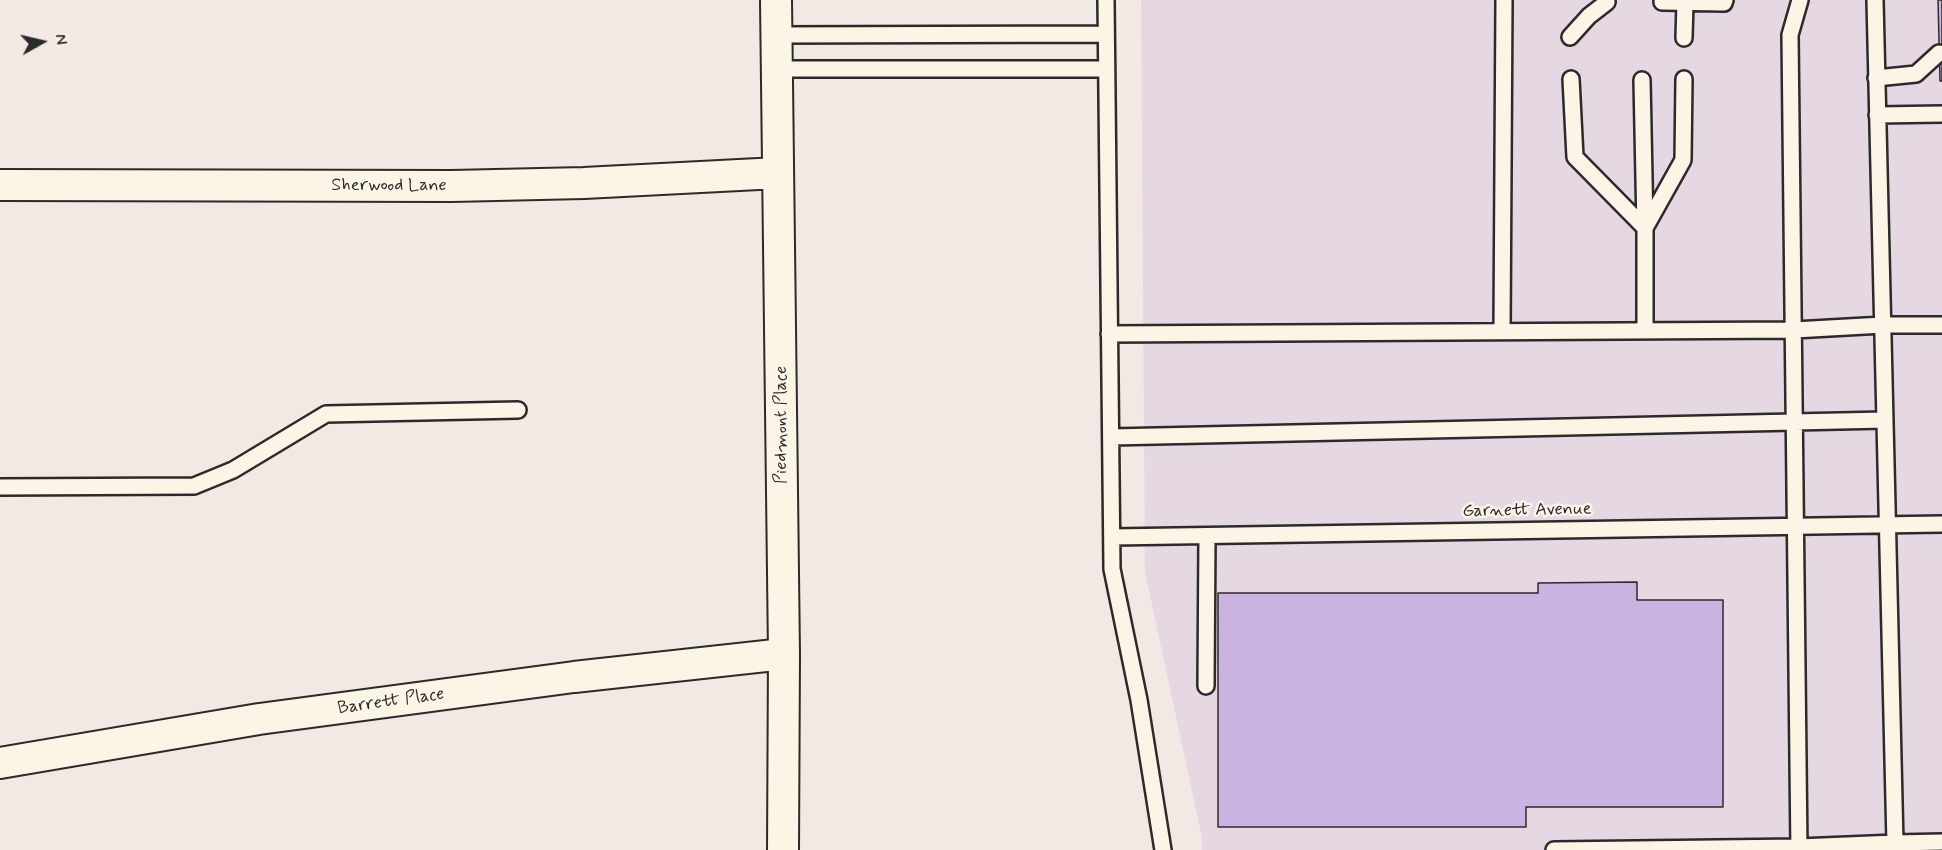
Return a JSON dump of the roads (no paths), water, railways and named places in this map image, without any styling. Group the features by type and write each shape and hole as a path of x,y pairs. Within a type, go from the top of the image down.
{"street":[{"name":"Piedmont Place","path":"776,0 784,654 783,850"},
{"name":"Sherwood Lane","path":"0,185 463,186 584,183 778,173"},
{"name":"Barrett Place","path":"0,763 260,719 574,677 784,654"}],"lane":[{"path":"1106,0 1112,569 1139,700 1163,850"},
{"path":"1502,331 1503,0"},
{"path":"1662,2 1724,3 1725,0"},
{"path":"1799,848 1790,35 1800,0"},
{"path":"1875,0 1895,846"},
{"path":"1570,38 1589,16 1608,1"},
{"path":"1684,2 1684,38"},
{"path":"777,35 1106,34"},
{"path":"1876,78 1916,74 1939,53"},
{"path":"777,69 1106,69"},
{"path":"1571,79 1575,157 1645,228"},
{"path":"1645,228 1683,160 1684,79"},
{"path":"1642,80 1645,331"},
{"path":"1878,115 1942,114"},
{"path":"1109,334 1794,330 1883,325 1942,325"},
{"path":"0,487 194,486 233,470 326,414 518,410"},
{"path":"1111,437 1885,420"},
{"name":"Garnett Avenue","path":"1112,537 1942,524"},
{"path":"1206,686 1207,536"},
{"path":"1554,850 1799,848 1895,846 1942,842"}]}
